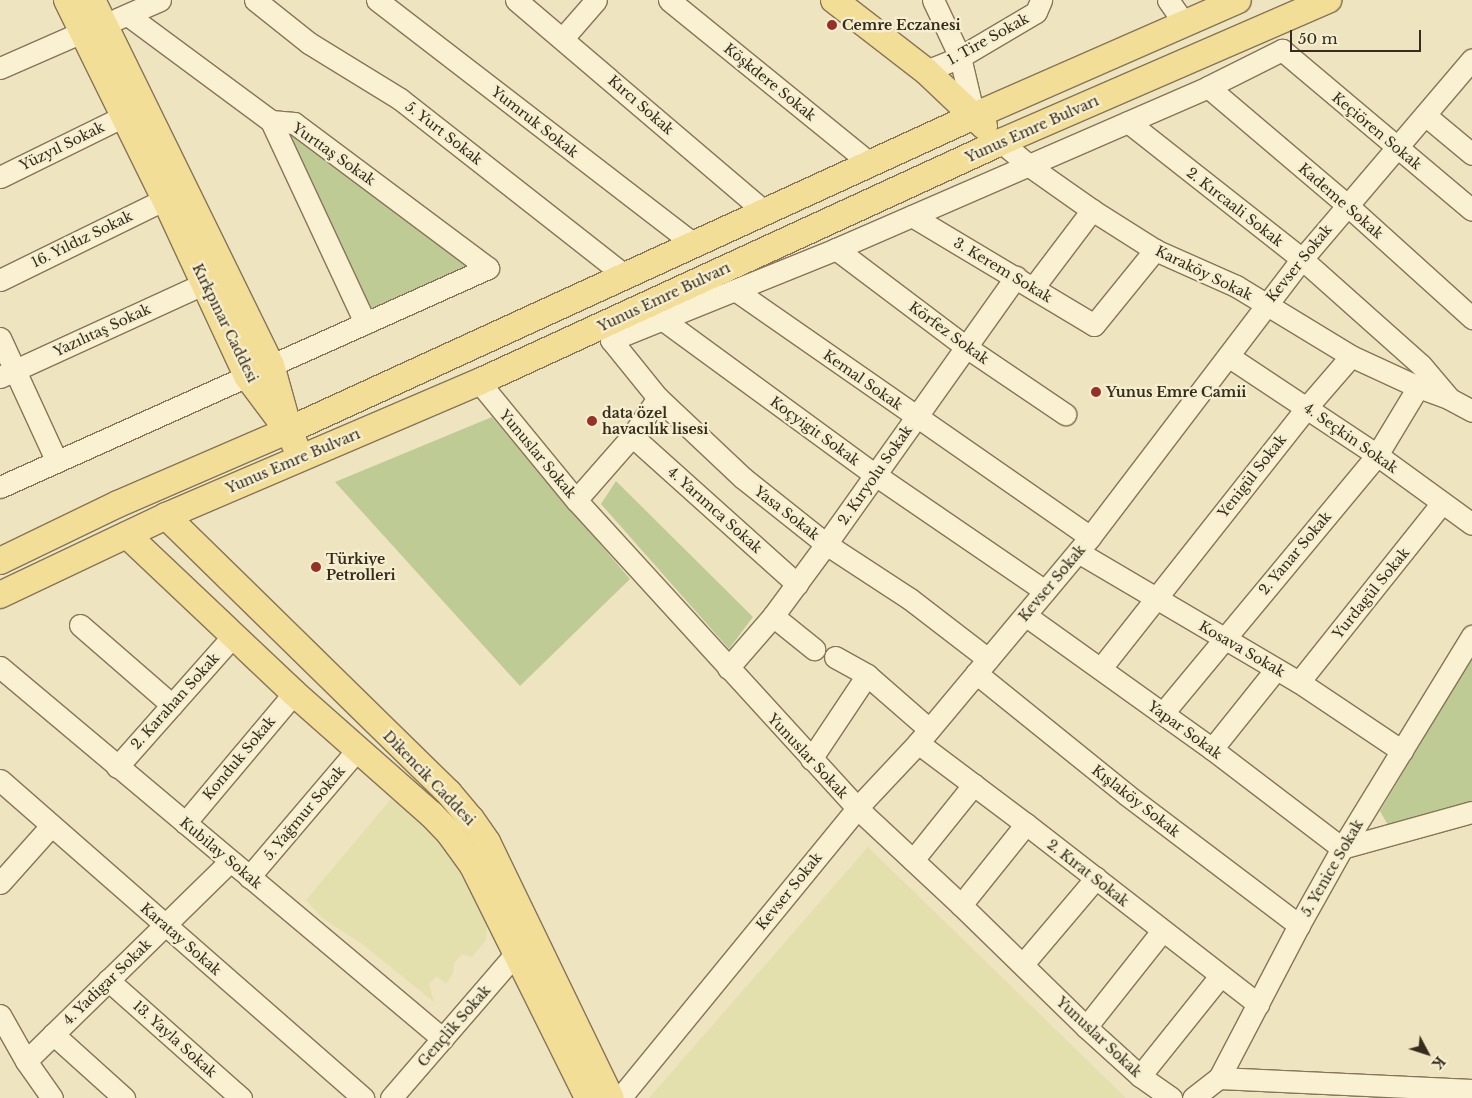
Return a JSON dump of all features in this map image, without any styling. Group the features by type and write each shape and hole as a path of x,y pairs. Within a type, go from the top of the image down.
{"main road":[{"name":"Kırkpınar Caddesi","path":"67,0 93,28 271,365 288,430"},
{"name":"Kırkpınar Caddesi","path":"92,0 93,28 124,116 205,283 247,376 288,430"},
{"path":"834,0 926,71 1001,142"},
{"path":"0,561 118,504 288,430 974,116 1238,0"},
{"name":"Yunus Emre Bulvarı","path":"0,595 166,516 478,382 1001,142 1328,0"},
{"path":"288,430 301,458"},
{"name":"Dikencik Caddesi","path":"166,516 449,793 471,819 491,850 612,1098"},
{"name":"Dikencik Caddesi","path":"127,535 294,694 431,814 450,834 473,866 588,1098"}],"street":[{"path":"0,68 160,0"},
{"name":"5. Yurt Sokak","path":"255,0 309,43 400,99 626,276"},
{"name":"Yumruk Sokak","path":"377,0 694,244"},
{"name":"Kırcı Sokak","path":"516,0 563,38 765,212"},
{"path":"563,38 596,0"},
{"name":"Köşkdere Sokak","path":"669,0 871,164"},
{"path":"933,0 960,57 974,116"},
{"name":"1. Tire Sokak","path":"926,71 960,57 1036,12 1041,0"},
{"path":"1168,0 1185,24"},
{"name":"Yurttaş Sokak","path":"128,14 271,121 294,123 488,268 365,324"},
{"name":"Keçiören Sokak","path":"1208,87 1282,50 1472,210"},
{"name":"Kevser Sokak","path":"620,1098 857,808 924,736 1084,544 1302,259 1472,59"},
{"path":"662,319 836,249 1208,87"},
{"name":"Kademe Sokak","path":"1208,87 1347,205 1472,318"},
{"path":"1425,115 1472,154"},
{"name":"Yüzyıl Sokak","path":"0,177 124,116"},
{"path":"0,487 365,324 271,121"},
{"name":"2. Kırcaali Sokak","path":"1128,122 1302,259 1421,365 1448,398"},
{"name":"Karaköy Sokak","path":"1001,142 1028,165 1092,210 1155,250 1236,286 1267,303 1351,356 1418,387 1448,398 1472,411"},
{"name":"16. Yıldız Sokak","path":"0,280 165,199"},
{"name":"2. Kıryolu Sokak","path":"728,668 773,616 797,584 966,347 1092,210"},
{"name":"3. Kerem Sokak","path":"912,216 1094,326 1155,250"},
{"name":"Körfez Sokak","path":"836,249 966,347 1065,414"},
{"name":"Yazılıtaş Sokak","path":"8,374 205,283"},
{"name":"Kemal Sokak","path":"735,290 916,417 1084,544"},
{"name":"Yasa Sokak","path":"662,319 611,340 658,398 742,478 826,544 910,599 982,666"},
{"name":"Koçyigit Sokak","path":"662,319 874,474 1045,591"},
{"path":"0,338 8,374 58,462"},
{"name":"4. Seçkin Sokak","path":"1228,356 1377,455 1472,524"},
{"name":"Yenigül Sokak","path":"1101,668 1307,407 1351,356"},
{"name":"Yunuslar Sokak","path":"478,382 576,500 857,808 1023,964 1086,1027 1140,1076 1171,1098"},
{"name":"2. Yanar Sokak","path":"1163,713 1223,638 1377,455 1418,387"},
{"path":"576,500 632,436 658,398"},
{"name":"4. Yarımca Sokak","path":"632,436 797,584"},
{"name":"Yurdagül Sokak","path":"1299,682 1442,503"},
{"name":"Kosava Sokak","path":"1084,544 1156,598 1299,682 1402,751"},
{"name":"Yapar Sokak","path":"1025,614 1212,749 1342,848"},
{"path":"773,616 814,649"},
{"path":"80,625 172,705"},
{"name":"2. Karahan Sokak","path":"117,767 233,636"},
{"name":"5. Yenice Sokak","path":"1193,1098 1219,1078 1298,925 1342,848 1472,636"},
{"name":"2. Kırat Sokak","path":"835,657 867,675 924,736 974,784 1258,1004"},
{"name":"Kışlaköy Sokak","path":"982,666 1127,795 1298,925"},
{"name":"Kubilay Sokak","path":"0,668 443,1038"},
{"path":"1212,749 1276,669"},
{"path":"811,759 867,675"},
{"name":"Konduk Sokak","path":"185,823 294,694"},
{"name":"5. Yağmur Sokak","path":"249,877 358,750"},
{"name":"Karatay Sokak","path":"0,780 363,1098"},
{"path":"913,860 974,784"},
{"path":"1342,848 1472,812"},
{"path":"961,905 1026,824"},
{"path":"0,883 51,826"},
{"name":"4. Yadigar Sokak","path":"26,1061 230,861"},
{"path":"1023,964 1096,878"},
{"path":"1086,1027 1162,930"},
{"name":"Gençlik Sokak","path":"391,1098 516,954"},
{"path":"1140,1076 1220,976"},
{"name":"13. Yayla Sokak","path":"108,980 241,1098"},
{"path":"0,1015 26,1061 52,1098"},
{"path":"53,1034 124,1098"},
{"path":"1219,1078 1472,1090"}],"shaded area":[{"path":"391,799 436,832 466,869 487,925 486,940 472,957 462,954 454,963 453,973 446,984 437,976 429,984 434,1002 362,944 322,918 306,900"},
{"path":"868,847 1126,1098 649,1098"}],"green space":[{"path":"292,132 474,267 367,315 284,134"},
{"path":"492,417 630,579 520,686 335,482"},
{"path":"616,481 753,617 729,649 601,504"},
{"path":"1472,658 1472,802 1389,827 1380,811"}],"place":[{"name":"Cemre Eczanesi","path":"832,25"},
{"name":"Yunus Emre Camii","path":"1096,392"},
{"name":"data özel havacılık lisesi","path":"592,421"},
{"name":"Türkiye Petrolleri","path":"316,567"}]}
